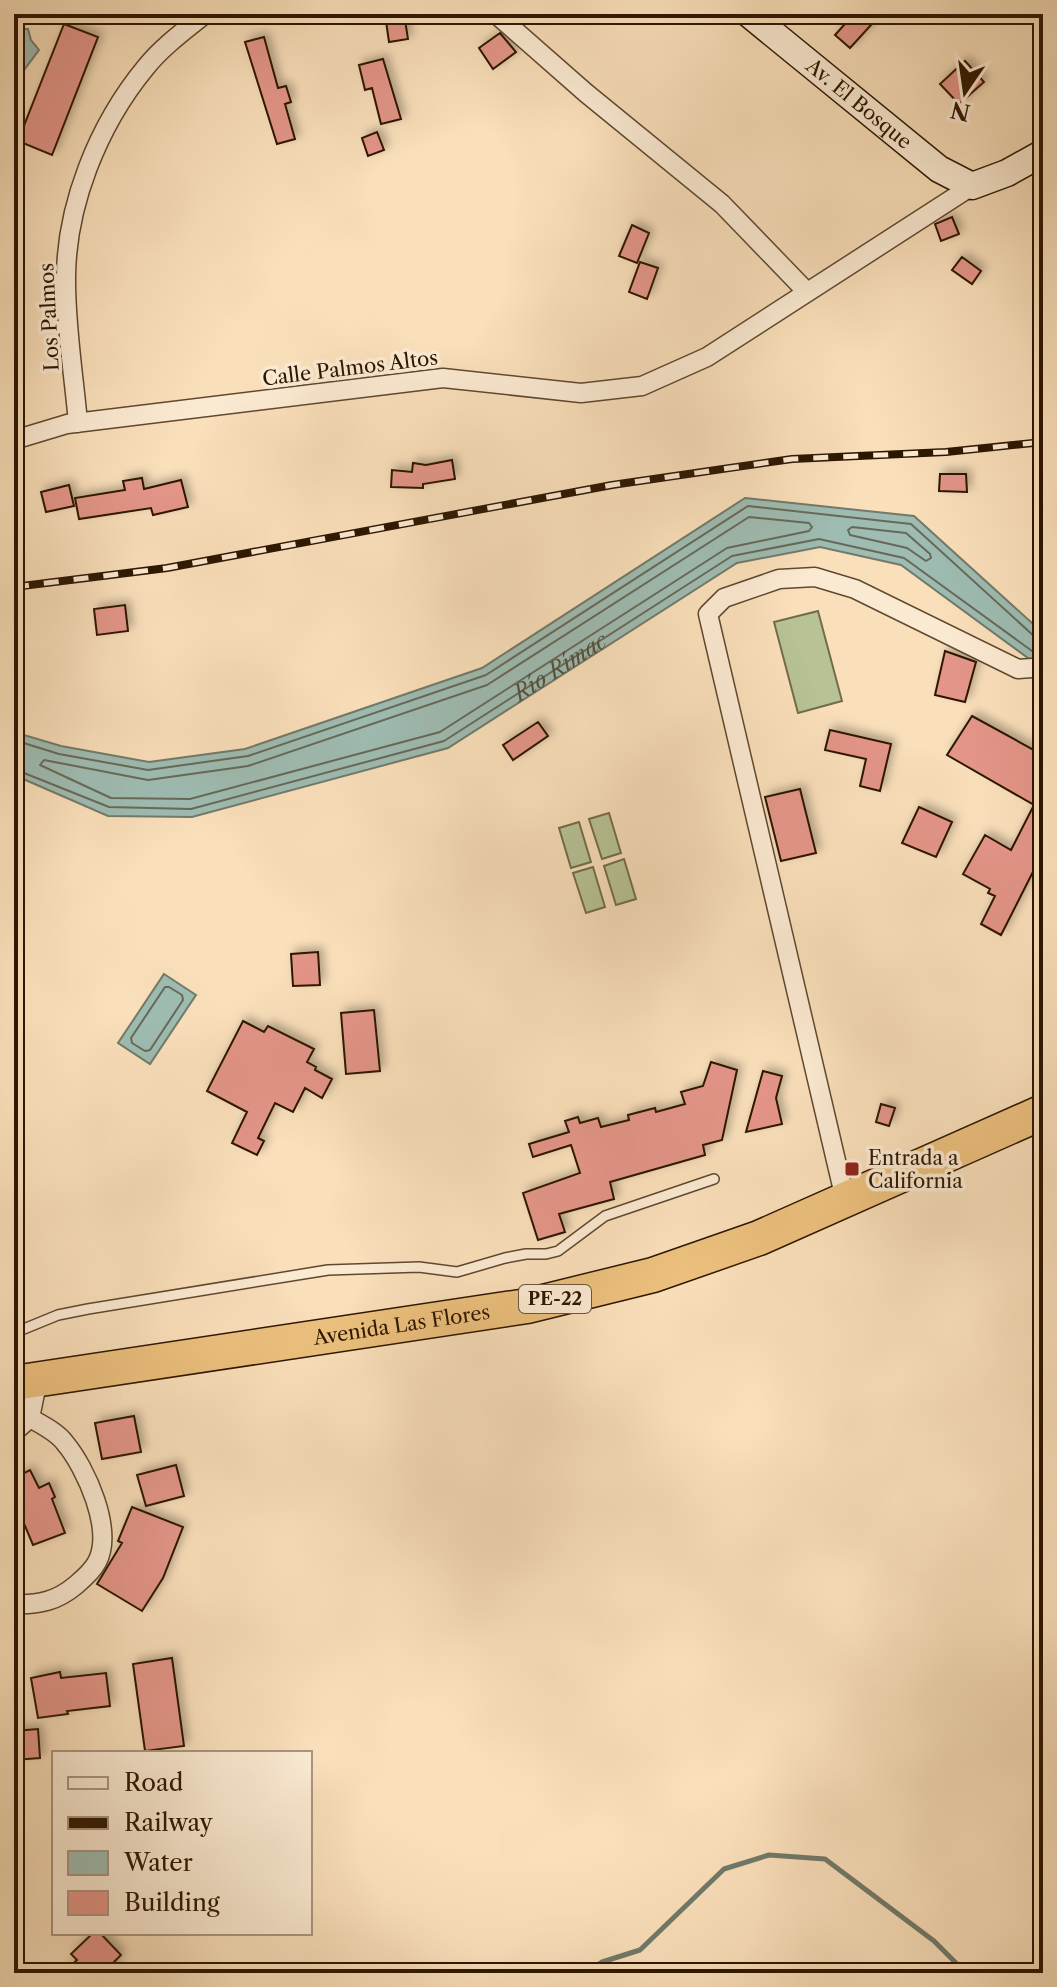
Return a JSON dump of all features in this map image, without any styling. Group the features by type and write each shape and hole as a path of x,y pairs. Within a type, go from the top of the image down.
{"highway":[{"name":"Avenida Las Flores","path":"26,1381 527,1306 653,1275 759,1238 1043,1112"}],"street":[{"name":"Los Palmos","path":"78,423 66,284 76,204 95,150 118,107 147,66 205,14"},
{"path":"496,14 586,93 722,204 807,292"},
{"name":"Av. El Bosque","path":"749,14 939,169 972,186"},
{"path":"972,186 1007,173 1043,153"},
{"name":"Calle Palmos Altos","path":"14,440 78,423 443,378 581,393 642,386 707,357 972,186"},
{"path":"845,1199 708,614 724,598 779,579 815,577 855,589 1018,669 1032,668"},
{"path":"26,1381 30,1418"},
{"path":"14,1432 30,1418"},
{"path":"14,1604 45,1604 65,1595 98,1562 101,1544 100,1517 86,1472 63,1440 30,1418"}],"lane":[{"path":"14,1333 58,1315 328,1270 419,1267 457,1272 505,1258 546,1254 558,1251 605,1216 714,1179"}],"green space":[{"path":"818,611 842,701 798,713 774,622"},
{"path":"609,813 621,853 602,859 589,819"},
{"path":"579,822 591,862 571,868 559,828"},
{"path":"624,859 636,899 616,905 604,866"},
{"path":"593,867 605,907 586,913 573,873"}],"water":[{"path":"21,29 28,29 31,40 39,50 16,76 14,39"},
{"name":"Río Rímac","path":"745,498 914,516 1043,633 1043,669 901,565 820,547 737,563 448,748 192,817 108,816 14,775 14,732 61,746 149,762 245,749 482,668"},
{"path":"164,974 196,995 150,1064 118,1043"}],"building":[{"path":"385,14 404,14 408,39 389,42"},
{"path":"854,14 881,14 850,48 835,35"},
{"path":"64,24 98,37 52,155 18,141"},
{"path":"500,33 516,52 493,69 479,48"},
{"path":"264,37 278,88 286,86 291,102 285,104 295,139 277,144 245,42"},
{"path":"383,59 401,119 381,124 372,88 365,90 359,65"},
{"path":"965,61 984,82 959,104 940,84"},
{"path":"377,132 384,150 368,156 362,138"},
{"path":"952,217 959,234 941,241 935,224"},
{"path":"632,225 649,233 637,263 619,256"},
{"path":"962,257 981,271 972,284 952,270"},
{"path":"640,262 658,268 647,299 629,292"},
{"path":"452,460 455,479 423,484 423,488 391,487 392,470 412,472 413,463 426,465"},
{"path":"940,474 966,474 967,492 939,491"},
{"path":"142,478 144,489 181,480 188,507 153,515 151,508 79,519 75,498 125,490 123,481"},
{"path":"69,485 74,506 46,512 41,492"},
{"path":"125,605 128,631 97,635 94,609"},
{"path":"945,651 976,662 965,702 935,695"},
{"path":"972,716 1043,755 1043,852 1001,935 981,924 995,896 988,893 990,889 963,874 985,835 1011,850 1034,805 947,755"},
{"path":"538,722 548,736 513,760 503,745"},
{"path":"830,730 891,744 880,791 860,786 866,759 825,750"},
{"path":"800,789 816,853 781,861 765,797"},
{"path":"919,807 952,822 936,857 902,843"},
{"path":"318,952 320,985 293,986 291,954"},
{"path":"374,1010 380,1071 346,1074 341,1013"},
{"path":"243,1021 264,1032 268,1026 314,1049 307,1062 332,1079 322,1098 305,1088 293,1112 275,1103 258,1138 264,1141 257,1155 232,1143 247,1112 207,1091"},
{"path":"711,1062 737,1070 722,1140 703,1145 705,1155 610,1182 614,1199 559,1214 565,1232 538,1240 523,1193 580,1173 571,1145 533,1157 529,1144 569,1132 565,1121 578,1117 580,1123 598,1118 601,1127 629,1120 628,1115 685,1104 681,1092 703,1086"},
{"path":"763,1071 782,1076 776,1098 782,1124 746,1132"},
{"path":"881,1104 895,1108 889,1126 876,1122"},
{"path":"134,1416 141,1452 102,1459 95,1423"},
{"path":"176,1465 184,1496 146,1506 137,1475"},
{"path":"30,1470 39,1488 49,1483 65,1533 33,1545 20,1514 14,1517 14,1478"},
{"path":"132,1507 183,1527 163,1578 142,1611 97,1584 122,1543 118,1541"},
{"path":"172,1658 184,1746 145,1751 133,1664"},
{"path":"60,1672 61,1678 106,1673 110,1706 38,1718 31,1678"},
{"path":"38,1729 40,1758 14,1760 14,1731"},
{"path":"91,1935 102,1935 121,1955 112,1964 121,1973 63,1973 77,1960 71,1954"}],"waterway":[{"path":"585,1973 602,1962 640,1950 724,1869 769,1855 825,1859 934,1941 959,1966 973,1973"}],"railway":[{"path":"14,587 167,568 612,485 792,459 946,452 1043,442"}],"place":[{"name":"Entrada a California","path":"852,1169"}]}
